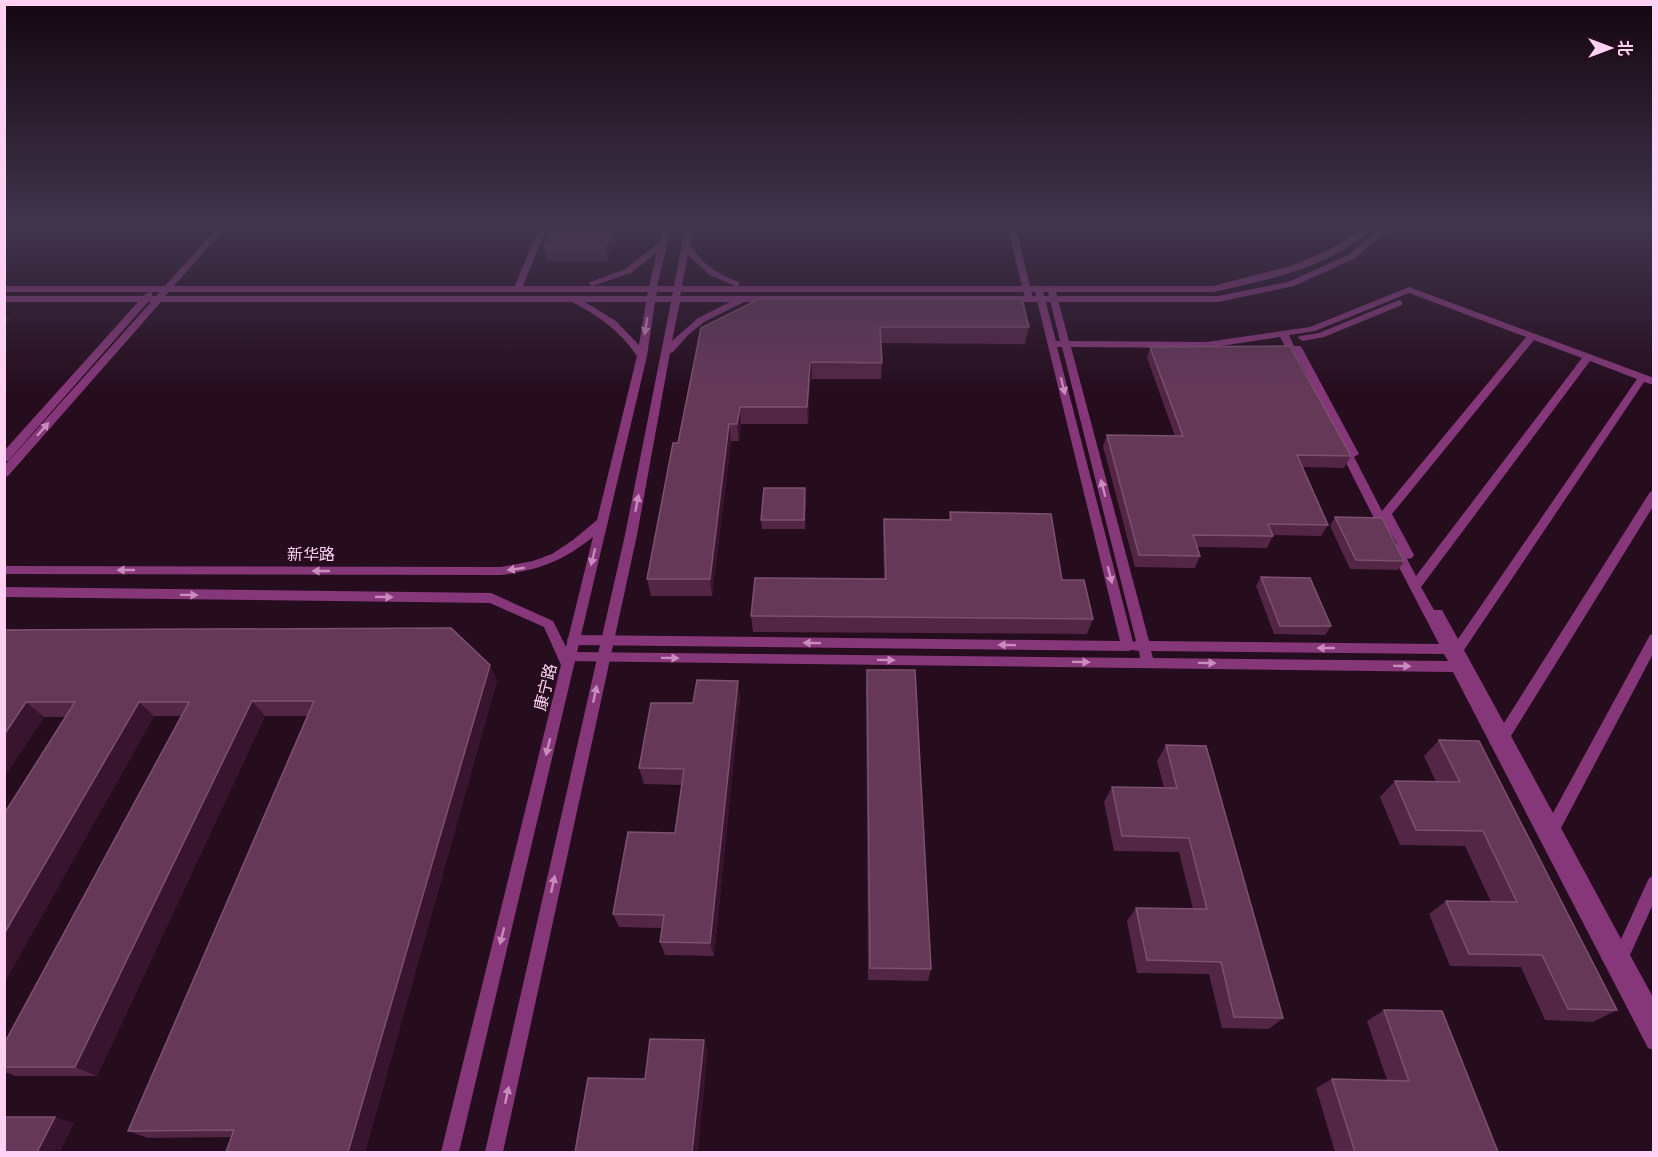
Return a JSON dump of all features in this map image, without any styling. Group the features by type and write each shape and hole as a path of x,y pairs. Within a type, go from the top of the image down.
{"street":[{"path":"4,473 165,282"},
{"path":"4,299 145,298 165,289 171,282"},
{"path":"518,288 521,282"},
{"path":"575,288 594,282"},
{"name":"康宁路","path":"450,1152 642,356 654,282"},
{"path":"494,1152 604,658 679,282"},
{"path":"733,282 749,287"},
{"path":"1035,282 1066,348 1148,663"},
{"path":"4,289 155,294 571,298 677,293 747,298 1213,289 1247,282"},
{"path":"677,293 749,287 1218,299 1295,282"},
{"path":"165,289 575,288 652,293"},
{"path":"1040,294 1132,662"},
{"path":"1053,348 1210,353 1288,337 1321,335 1413,297 1640,380 1653,388"},
{"path":"4,458 145,298"},
{"path":"571,298 614,322 631,338 642,356"},
{"path":"666,356 680,335 693,325 722,308 747,298"},
{"path":"1288,337 1618,962 1653,1042"},
{"path":"1383,517 1530,339"},
{"path":"1418,583 1586,360"},
{"path":"1640,380 1653,382"},
{"path":"1453,649 1640,380"},
{"path":"1500,739 1653,495"},
{"name":"新华路","path":"4,570 501,571 536,566 569,551 602,522"},
{"path":"4,592 491,598 549,624 568,661 604,658 1462,667"},
{"path":"1550,833 1653,639"},
{"path":"573,640 1453,649"},
{"path":"1618,962 1653,883"},
{"path":"1618,962 1653,1017"}],"building":[{"path":"759,299 1022,299 1029,327 880,327 882,363 812,362 810,364 807,407 740,407 737,424 729,424 710,579 647,579 673,443 678,443 701,328"},
{"path":"1290,346 1351,456 1297,455 1328,525 1268,524 1273,536 1193,535 1200,556 1139,555 1107,435 1183,436 1150,347"},
{"path":"764,488 805,488 804,520 761,520"},
{"path":"950,512 1051,514 1062,580 1084,580 1093,619 751,616 755,578 886,579 884,519 951,520"},
{"path":"1335,517 1382,518 1404,561 1356,560"},
{"path":"1261,577 1310,578 1331,626 1280,626"},
{"path":"451,628 490,665 348,1152 226,1152 234,1130 128,1131 314,701 252,701 75,1067 4,1067 4,1044 189,702 139,702 4,934 4,814 75,702 26,702 4,735 4,630"},
{"path":"867,670 915,670 931,969 870,968"},
{"path":"697,680 738,681 710,943 660,942 664,915 613,914 628,832 675,833 684,769 639,768 651,703 693,703"},
{"path":"1439,740 1479,741 1617,1010 1568,1009 1542,955 1469,954 1446,901 1517,902 1483,831 1416,830 1395,781 1460,782"},
{"path":"1166,745 1206,746 1283,1018 1234,1017 1221,962 1147,960 1136,908 1207,909 1189,838 1122,836 1112,787 1177,788"},
{"path":"1384,1010 1442,1011 1498,1152 1355,1152 1332,1079 1409,1081"},
{"path":"650,1039 704,1040 692,1152 575,1152 588,1078 645,1079"},
{"path":"4,1117 55,1117 37,1152 4,1152"}]}
